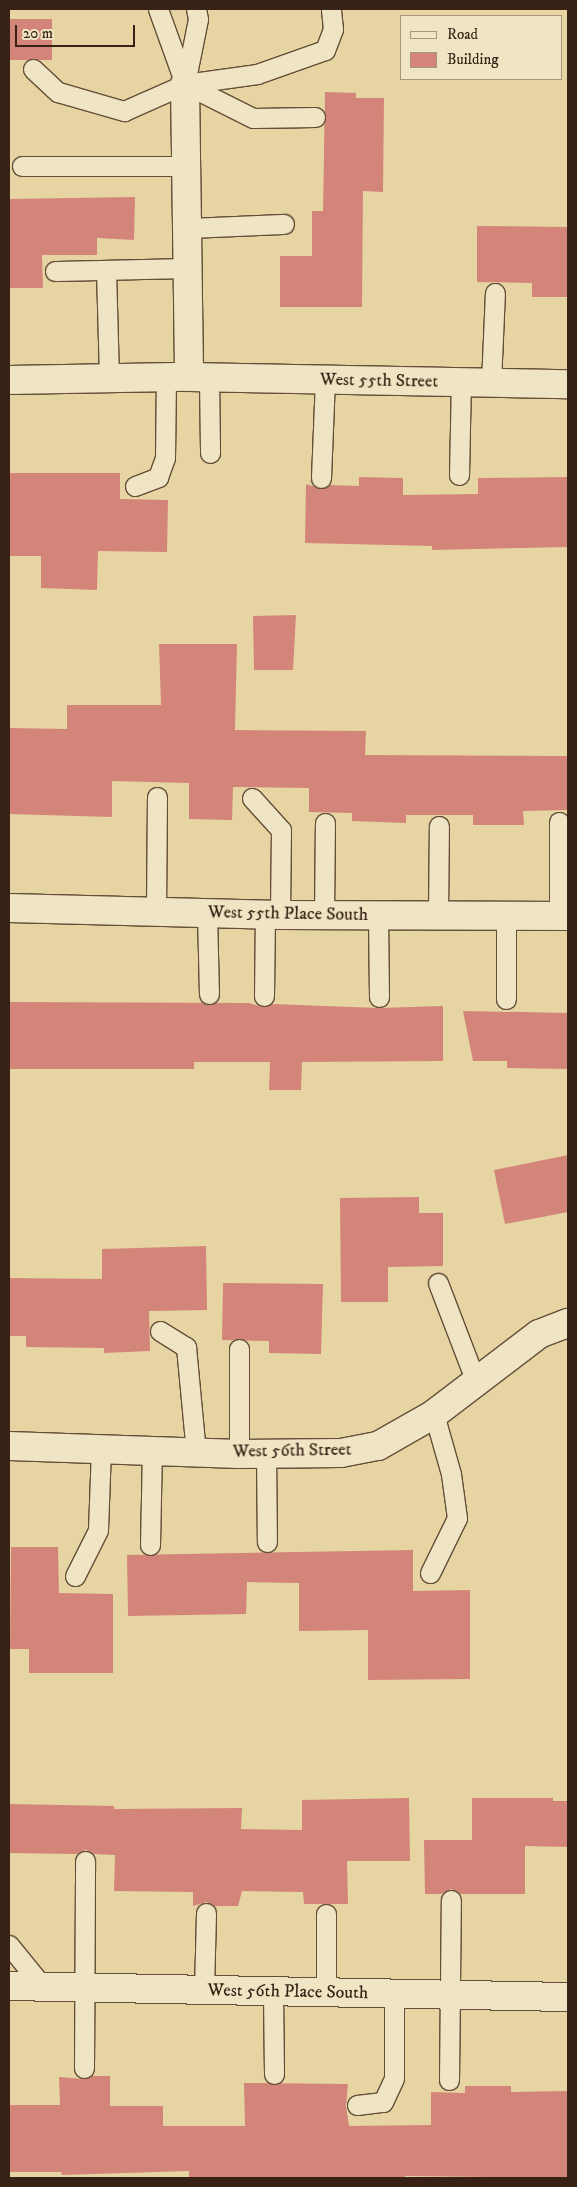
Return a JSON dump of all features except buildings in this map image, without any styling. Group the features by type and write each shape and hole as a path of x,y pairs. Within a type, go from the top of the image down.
{"street":[{"path":"185,84 188,228 188,378"},
{"name":"West 55th Street","path":"9,380 188,378 568,384"},
{"name":"West 55th Place South","path":"9,908 273,914 564,916"},
{"name":"West 56th Street","path":"9,1446 239,1454 341,1453 378,1446 434,1414 539,1334 568,1323"},
{"name":"West 56th Place South","path":"9,1986 326,1994 568,1997"}],"lane":[{"path":"158,9 185,84 253,118 315,117"},
{"path":"185,84 198,19 196,9"},
{"path":"34,69 58,92 124,111 185,84 257,74 325,50 333,29 331,9"},
{"path":"22,166 186,166"},
{"path":"188,228 284,224"},
{"path":"54,272 188,268"},
{"path":"106,270 109,379"},
{"path":"491,383 496,293"},
{"path":"188,378 210,453"},
{"path":"134,486 158,477 188,378"},
{"path":"322,478 325,380"},
{"path":"459,475 462,383"},
{"path":"156,910 157,797"},
{"path":"252,798 281,830 264,996"},
{"path":"559,822 564,916"},
{"path":"324,914 325,823"},
{"path":"438,915 439,826"},
{"path":"208,912 209,994"},
{"path":"378,915 379,997"},
{"path":"506,916 506,999"},
{"path":"438,1283 476,1382"},
{"path":"160,1331 186,1347 196,1452"},
{"path":"239,1349 239,1454"},
{"path":"430,1573 457,1518 451,1474 434,1414"},
{"path":"74,1576 98,1530 101,1448"},
{"path":"150,1545 152,1450"},
{"path":"266,1453 268,1542"},
{"path":"84,2068 85,1861"},
{"path":"449,2080 451,1900"},
{"path":"204,1990 206,1913"},
{"path":"326,1914 326,1994"},
{"path":"9,1945 43,1987"},
{"path":"273,1992 274,2074"},
{"path":"357,2105 382,2102 394,2078 394,1995"}]}
